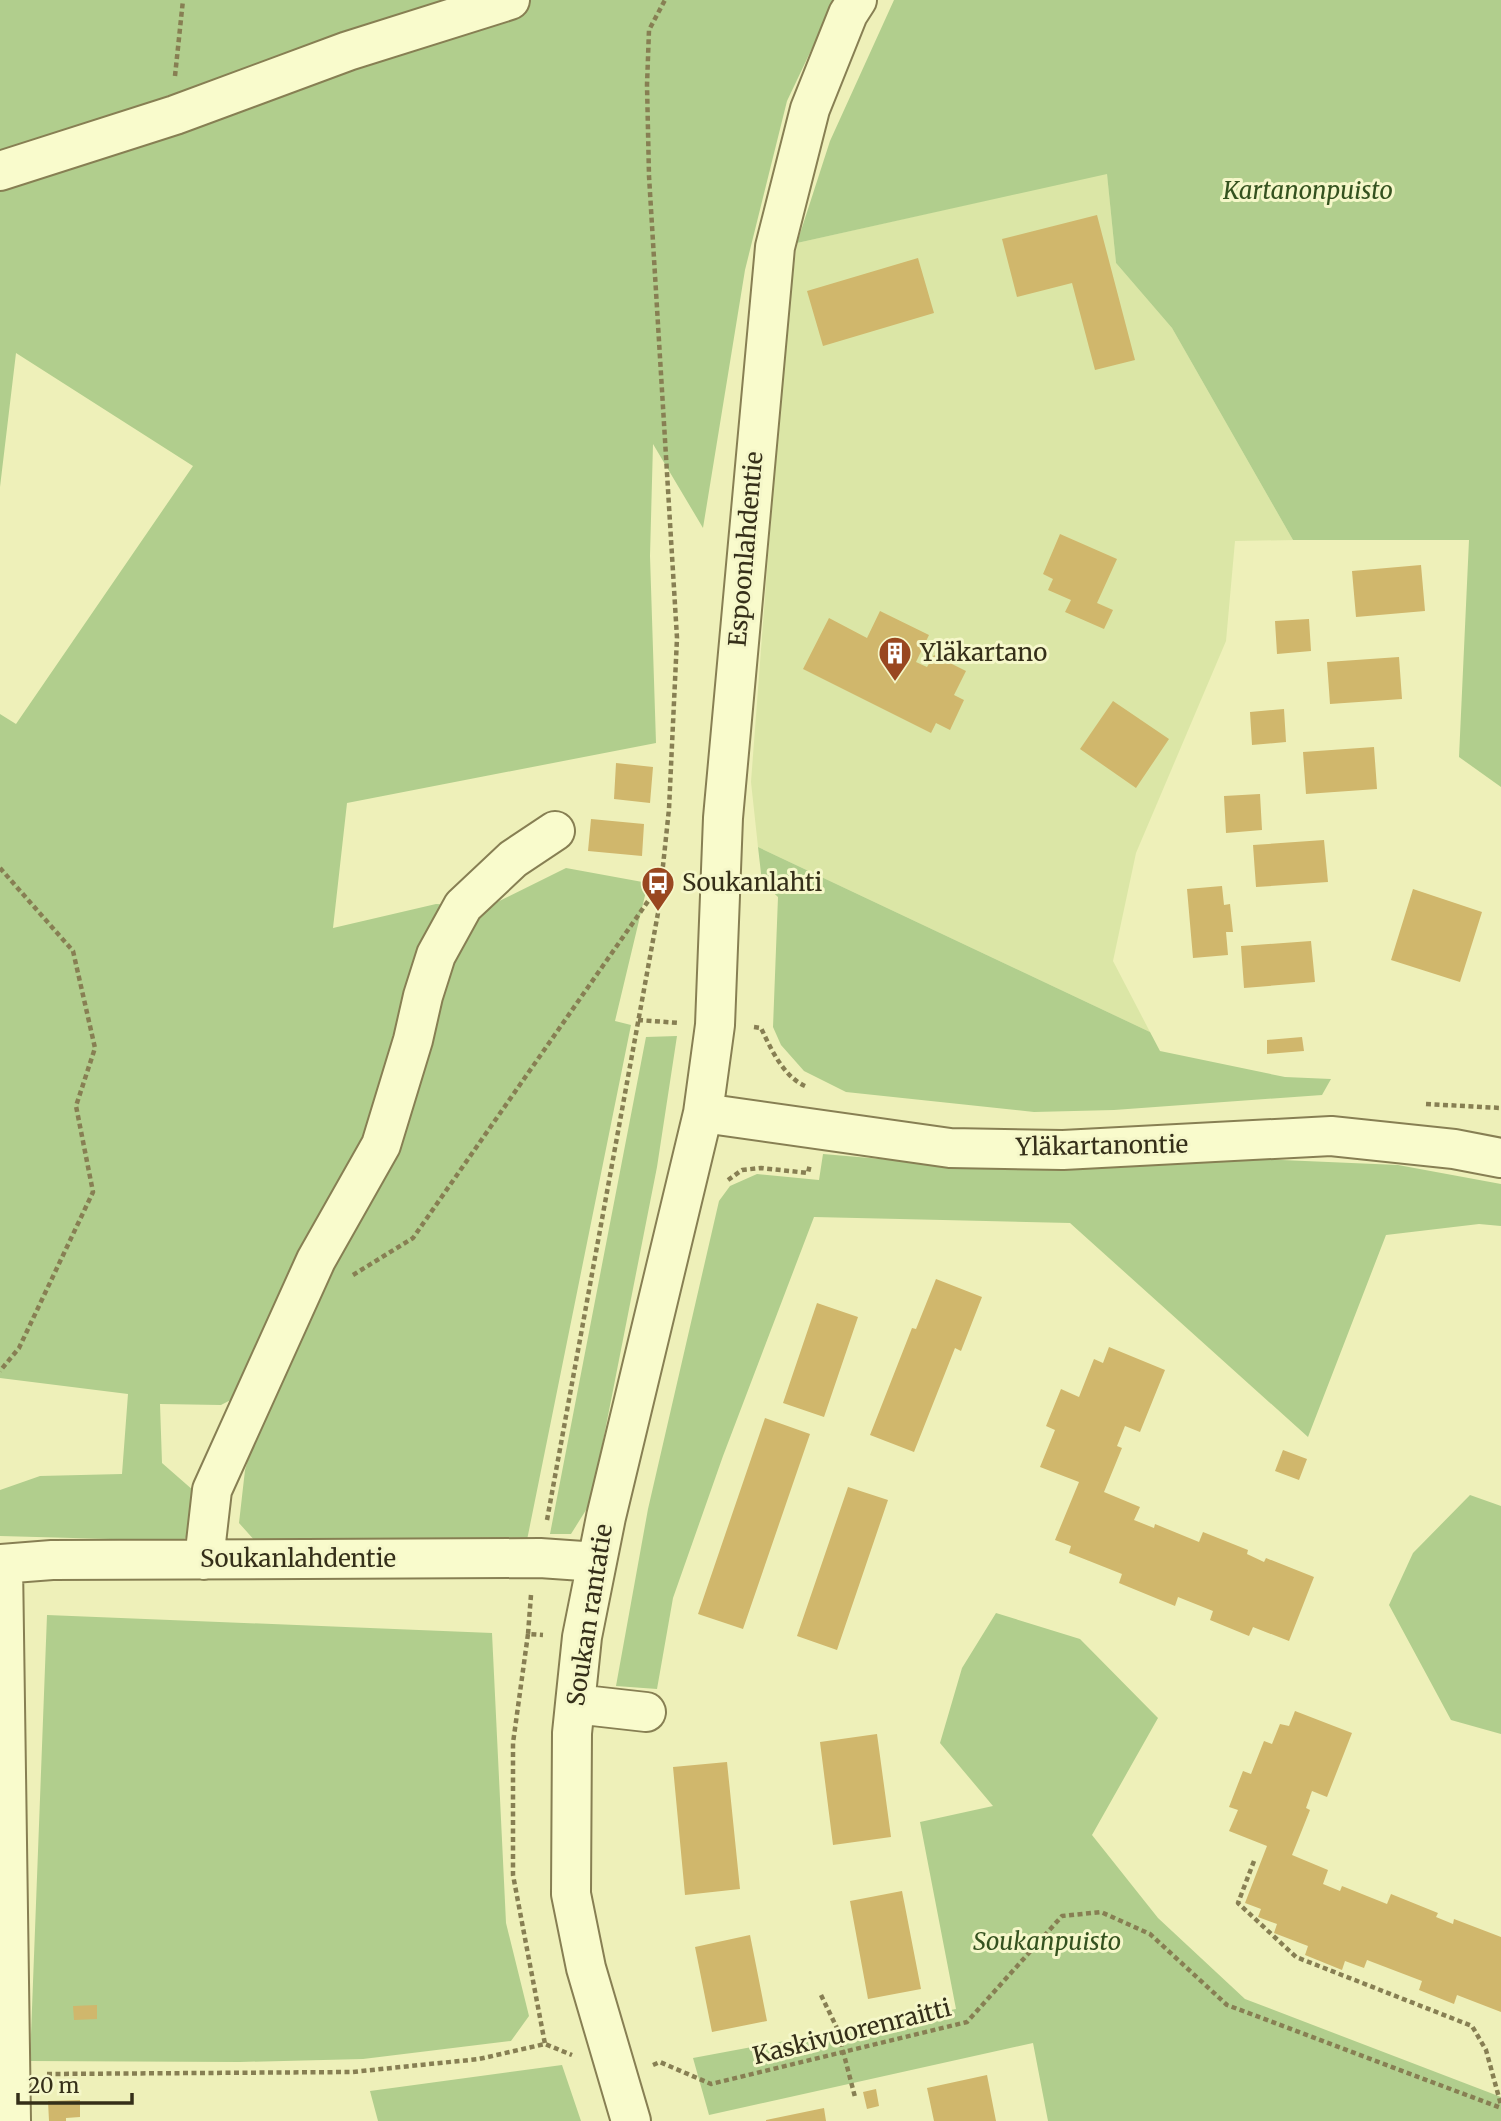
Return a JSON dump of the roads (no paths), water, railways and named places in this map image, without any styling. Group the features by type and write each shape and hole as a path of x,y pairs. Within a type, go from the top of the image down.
{"street":[{"path":"0,171 175,115 348,51 510,0"},
{"name":"Espoonlahdentie","path":"703,1113 715,1025 723,818 775,247 810,109 848,14 857,0"},
{"path":"204,1560 212,1490 316,1260 381,1145 436,954 463,906 513,859 555,831"},
{"name":"Yläkartanontie","path":"703,1113 950,1147 1063,1150 1331,1136 1454,1149 1501,1158"},
{"name":"Soukan rantatie","path":"631,2121 602,2081 586,1968 572,1894 572,1732 582,1637 597,1562 703,1113"},
{"name":"Soukanlahdentie","path":"2,1564 52,1560 540,1558 597,1562"},
{"path":"2,1564 10,2121"},
{"path":"575,1703 646,1712"}],"place":[{"name":"Yläkartano","path":"895,683"},
{"name":"Soukanlahti","path":"658,913"}],"park label":[{"name":"Kartanonpuisto","path":"1308,191"},
{"name":"Soukanpuisto","path":"1047,1942"}]}
